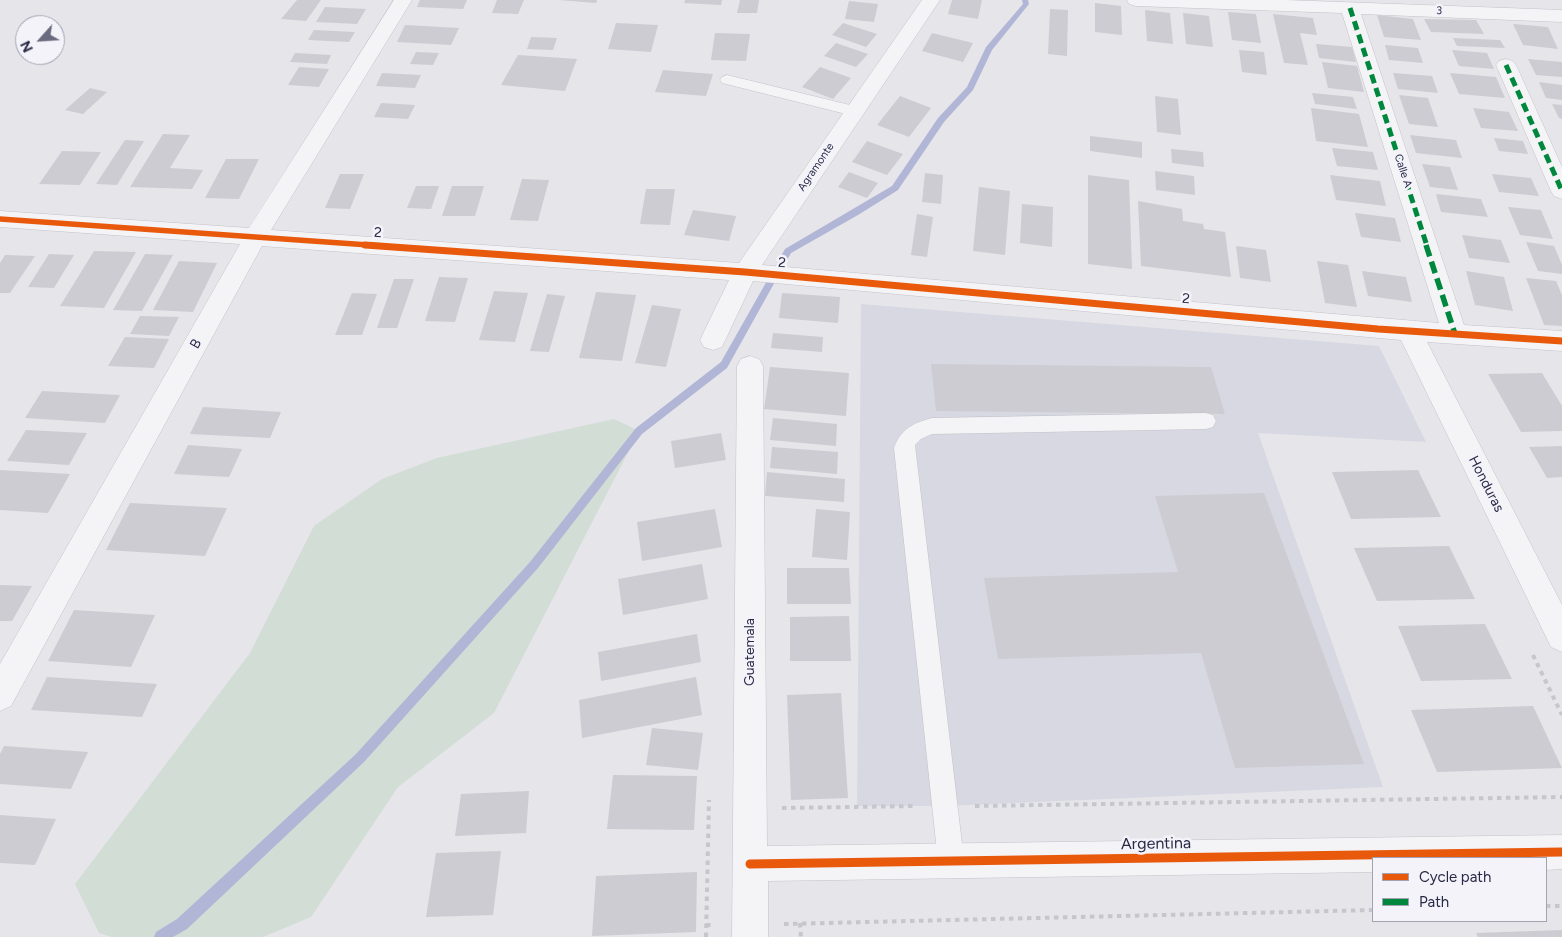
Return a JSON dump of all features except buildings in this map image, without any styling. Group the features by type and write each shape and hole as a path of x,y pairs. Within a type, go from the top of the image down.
{"street":[{"name":"B","path":"0,695 256,236 403,0"},
{"name":"Agramonte","path":"713,340 744,272 931,0"},
{"name":"3","path":"1136,0 1562,16"},
{"name":"Calle A","path":"1350,8 1455,334"},
{"path":"1506,65 1562,191"},
{"name":"2","path":"0,219 744,272 1409,331 1562,341"},
{"name":"Honduras","path":"1409,331 1562,637"},
{"name":"Guatemala","path":"750,366 750,931"},
{"name":"Argentina","path":"750,864 1562,852"}],"lane":[{"path":"727,80 854,112"},
{"path":"951,861 904,448 906,439 913,433 932,426 1206,421"}],"path":[{"path":"709,810 1562,797"},
{"path":"706,937 709,800"},
{"path":"1547,906 1562,906"},
{"path":"706,925 750,931 800,923 1372,910"},
{"path":"800,923 801,937"}],"shaded area":[{"path":"861,304 1379,346 1426,442 1258,433 1383,787 945,806 857,806"},
{"path":"614,419 639,431 494,713 398,787 311,917 263,937 112,937 99,933 75,884 250,653 314,526 382,479 437,458"}],"waterway":[{"path":"161,937 182,924 360,758 534,565 639,431 724,365 788,251 895,188 941,120 970,88 989,49 1026,4 1025,0"}],"marked path":[{"path":"1350,8 1455,334"},
{"path":"1506,65 1562,191"}],"cycle path":[{"path":"0,219 745,272 1378,329 1562,341"},
{"path":"750,864 1562,852"}]}
